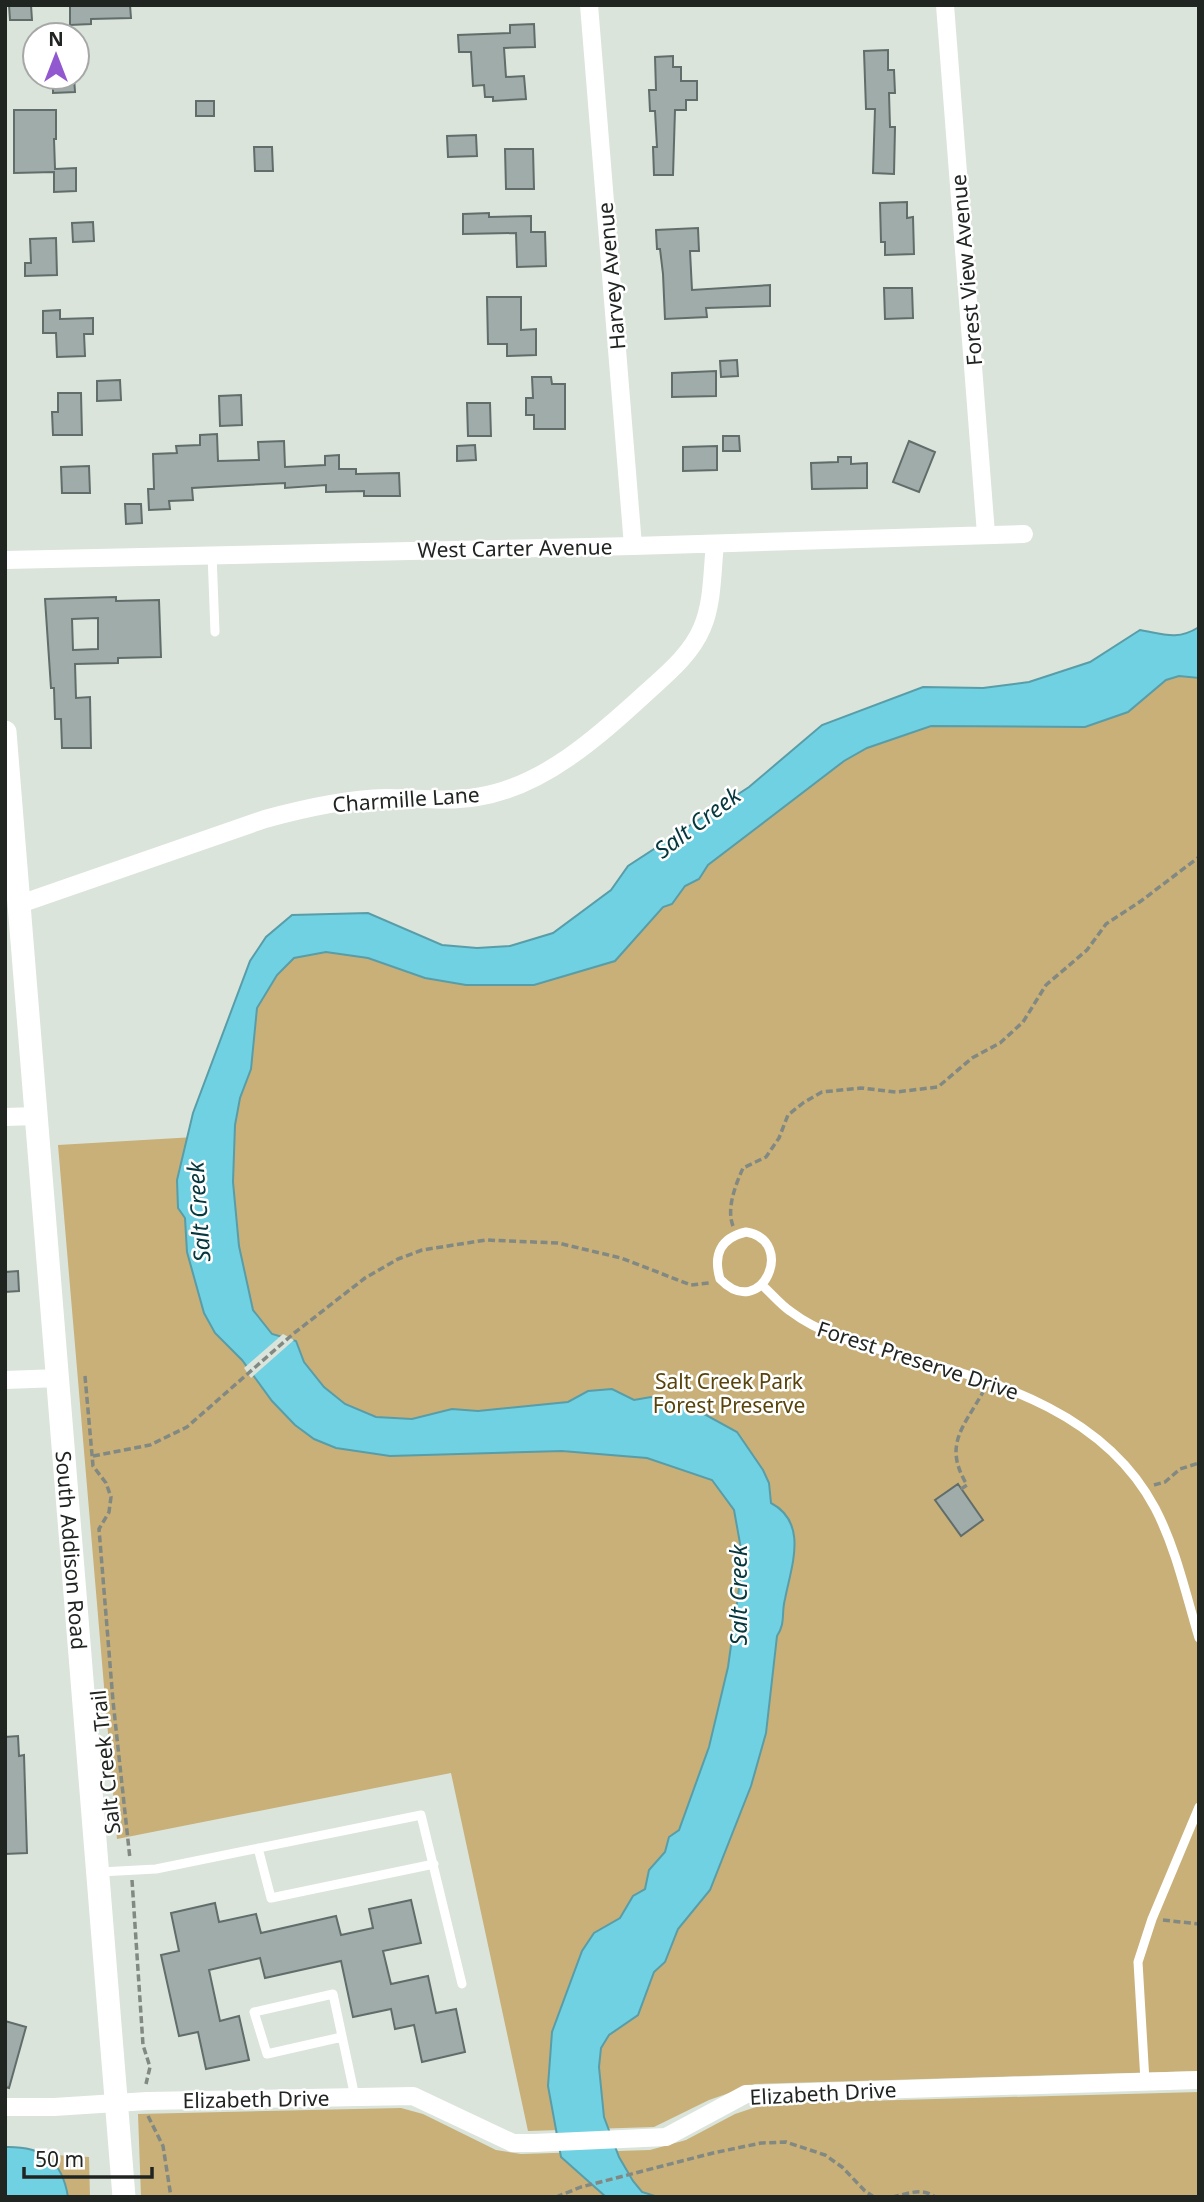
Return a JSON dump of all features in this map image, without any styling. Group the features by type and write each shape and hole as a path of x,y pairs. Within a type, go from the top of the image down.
{"street":[{"name":"Harvey Avenue","path":"589,5 633,546"},
{"name":"Forest View Avenue","path":"945,5 986,534"},
{"name":"West Carter Avenue","path":"5,560 715,544 1024,534"},
{"name":"Charmille Lane","path":"20,904 293,811 384,798 477,797 521,784 545,772 578,750 624,713 677,664 693,644 702,628 708,608 715,544"},
{"name":"South Addison Road","path":"5,732 124,2197"},
{"path":"5,1117 37,1116"},
{"path":"5,1380 59,1378"},
{"name":"Elizabeth Drive","path":"5,2107 413,2095 513,2143 534,2143 666,2137 746,2094 1199,2080"}],"lane":[{"path":"212,554 215,632"},
{"path":"756,1233 764,1240 769,1250 772,1263 770,1275 763,1286 753,1290 735,1291 720,1279 716,1267 719,1248 737,1234 756,1233"},
{"name":"Forest Preserve Drive","path":"763,1286 788,1310 820,1330 1019,1392 1045,1405 1102,1442 1123,1462 1156,1509 1199,1638"},
{"path":"1145,2081 1138,1962 1152,1919 1199,1807"},
{"path":"98,1872 156,1869 421,1815 463,1984"},
{"path":"258,1848 271,1898 434,1864"},
{"path":"342,2037 267,2054 254,2012 333,1994 355,2097"}],"path":[{"path":"737,1234 730,1219 735,1188 743,1168 766,1157 779,1138 788,1115 822,1092 861,1088 896,1092 939,1087 972,1058 1000,1043 1023,1022 1046,985 1087,950 1106,924 1199,857"},
{"path":"93,1456 132,1450 169,1437 187,1427 293,1334 379,1268 422,1250 486,1241 558,1243 621,1258 691,1285 705,1285 720,1279"},
{"name":"Salt Creek Trail","path":"85,1376 93,1466 106,1483 111,1497 108,1512 99,1529 113,1701 130,1858"},
{"path":"961,1489 967,1485 958,1470 954,1451 956,1442 988,1381"},
{"path":"1144,1489 1165,1482 1180,1469 1199,1464"},
{"path":"132,1885 143,2045 150,2067 146,2084"},
{"path":"1152,1919 1199,1924"},
{"path":"148,2121 163,2146 171,2197"},
{"path":"556,2197 581,2187 644,2170 761,2143 786,2142 825,2155 874,2197"},
{"path":"892,2197 917,2191 929,2192 936,2197"}],"green space":[{"name":"Salt Creek Park Forest Preserve","path":"1199,653 1199,2071 755,2084 709,2100 654,2127 528,2131 451,1773 117,1839 58,1145 212,1136 256,976 320,935 516,968 882,726"},
{"path":"1199,2092 1199,2197 141,2197 138,2114 401,2108 423,2114 496,2150 521,2154 650,2150 686,2140 735,2114 759,2106 790,2103"},
{"path":"5,2152 89,2157 90,2197 5,2197"}],"water":[{"name":"Salt Creek","path":"1199,627 1199,678 1179,676 1166,680 1128,712 1085,727 931,726 867,748 844,761 708,865 699,879 685,886 672,904 663,907 615,961 534,985 466,985 425,978 368,958 326,952 294,958 277,975 257,1008 251,1069 240,1098 235,1125 233,1182 239,1246 253,1310 272,1334 296,1341 304,1362 324,1387 345,1404 376,1417 412,1419 452,1409 478,1411 568,1402 588,1391 612,1389 634,1400 651,1397 670,1403 686,1404 737,1432 763,1470 769,1483 771,1503 783,1512 794,1534 793,1560 777,1636 766,1733 751,1786 710,1890 678,1929 665,1962 654,1972 638,2015 609,2035 601,2048 599,2067 604,2117 619,2157 642,2192 658,2197 606,2197 561,2157 548,2086 552,2032 582,1951 594,1933 620,1918 633,1896 645,1889 649,1870 665,1852 669,1837 679,1830 709,1747 728,1667 743,1560 734,1510 712,1480 647,1458 562,1451 390,1456 336,1448 314,1439 295,1425 272,1401 242,1360 215,1333 204,1313 187,1252 185,1218 178,1208 177,1180 193,1113 250,961 266,937 292,915 368,913 442,945 477,948 510,946 553,933 611,890 628,866 749,787 822,725 923,687 983,688 1029,682 1090,662 1140,630 1177,635"},
{"path":"5,2147 30,2149 49,2158 61,2173 68,2197 5,2197"}],"pier":[{"path":"283,1334 294,1340 251,1378 244,1368"}],"building":[{"path":"9,5 31,5 32,20 10,20"},
{"path":"70,5 130,5 131,18 70,21"},
{"path":"534,24 535,47 504,48 506,77 524,76 526,99 493,101 493,97 485,97 484,85 473,86 471,52 459,52 458,35 510,33 510,25"},
{"path":"888,50 888,70 894,70 895,93 889,93 890,127 895,127 894,174 873,173 875,109 866,109 864,51"},
{"path":"673,56 673,67 681,67 681,81 697,81 697,100 686,100 686,110 675,110 673,175 654,175 653,147 657,147 655,111 650,111 649,90 656,90 655,57"},
{"path":"53,91 75,91 75,92"},
{"path":"196,101 214,101 214,116 196,116"},
{"path":"14,110 56,110 55,169 76,168 76,191 54,192 54,172 14,173"},
{"path":"476,135 477,156 448,157 447,136"},
{"path":"254,147 272,147 273,171 255,171"},
{"path":"505,149 533,149 534,189 506,189"},
{"path":"907,202 907,218 913,217 914,254 885,255 885,242 881,242 880,203"},
{"path":"489,213 489,217 531,216 531,232 545,232 546,266 517,267 516,233 463,234 463,214"},
{"path":"93,222 94,241 73,242 72,223"},
{"path":"698,228 699,251 690,251 692,290 770,285 770,306 706,308 707,317 665,319 663,274 656,230"},
{"path":"56,238 57,275 25,276 25,263 31,263 30,239"},
{"path":"884,288 912,288 913,318 885,319"},
{"path":"487,297 521,297 521,330 536,329 536,355 507,356 507,344 488,344"},
{"path":"60,310 60,319 93,318 93,334 84,334 85,356 57,357 56,333 43,333 43,311"},
{"path":"737,360 738,376 721,377 720,361"},
{"path":"716,371 716,396 672,397 672,373"},
{"path":"532,377 551,377 552,384 565,384 565,429 534,429 534,415 526,415 526,398 533,398"},
{"path":"120,380 121,400 97,401 97,381"},
{"path":"58,393 81,393 82,435 53,435 52,412 58,412"},
{"path":"241,395 242,425 220,426 219,396"},
{"path":"467,403 490,403 491,436 468,436"},
{"path":"217,434 218,461 259,460 258,442 284,441 285,467 325,465 325,456 339,455 339,469 356,469 356,474 399,473 400,496 364,496 364,491 326,492 326,485 285,488 285,483 192,488 193,500 169,501 170,509 149,510 148,489 154,489 153,454 177,453 176,446 200,445 200,435"},
{"path":"723,436 739,436 740,451 723,451"},
{"path":"909,441 935,452 919,492 893,482"},
{"path":"475,445 476,460 457,461 457,446"},
{"path":"717,446 717,470 683,471 683,447"},
{"path":"838,457 851,457 851,464 867,463 867,488 812,489 811,463 838,462"},
{"path":"89,466 90,493 62,493 61,467"},
{"path":"125,504 141,504 142,523 126,524"},
{"path":"116,597 116,601 159,600 161,657 118,658 118,663 75,664 76,698 90,697 91,748 62,748 61,719 55,719 54,688 51,688 45,599","holes":["98,618 98,649 73,650 72,619"]},
{"path":"18,1271 19,1291 5,1292 5,1272"},
{"path":"958,1484 983,1520 961,1536 935,1500"},
{"path":"18,1736 19,1756 24,1755 27,1853 5,1854 5,1737"},
{"path":"411,1900 421,1943 383,1951 391,1984 428,1976 436,2013 456,2009 465,2052 422,2062 414,2025 395,2029 391,2009 353,2017 341,1961 265,1978 260,1958 209,1970 220,2021 239,2016 249,2060 206,2069 198,2032 179,2036 161,1955 179,1951 171,1913 215,1903 219,1922 256,1914 261,1933 336,1916 341,1935 373,1928 369,1909"},
{"path":"5,2021 26,2027 9,2088 5,2087"}]}
